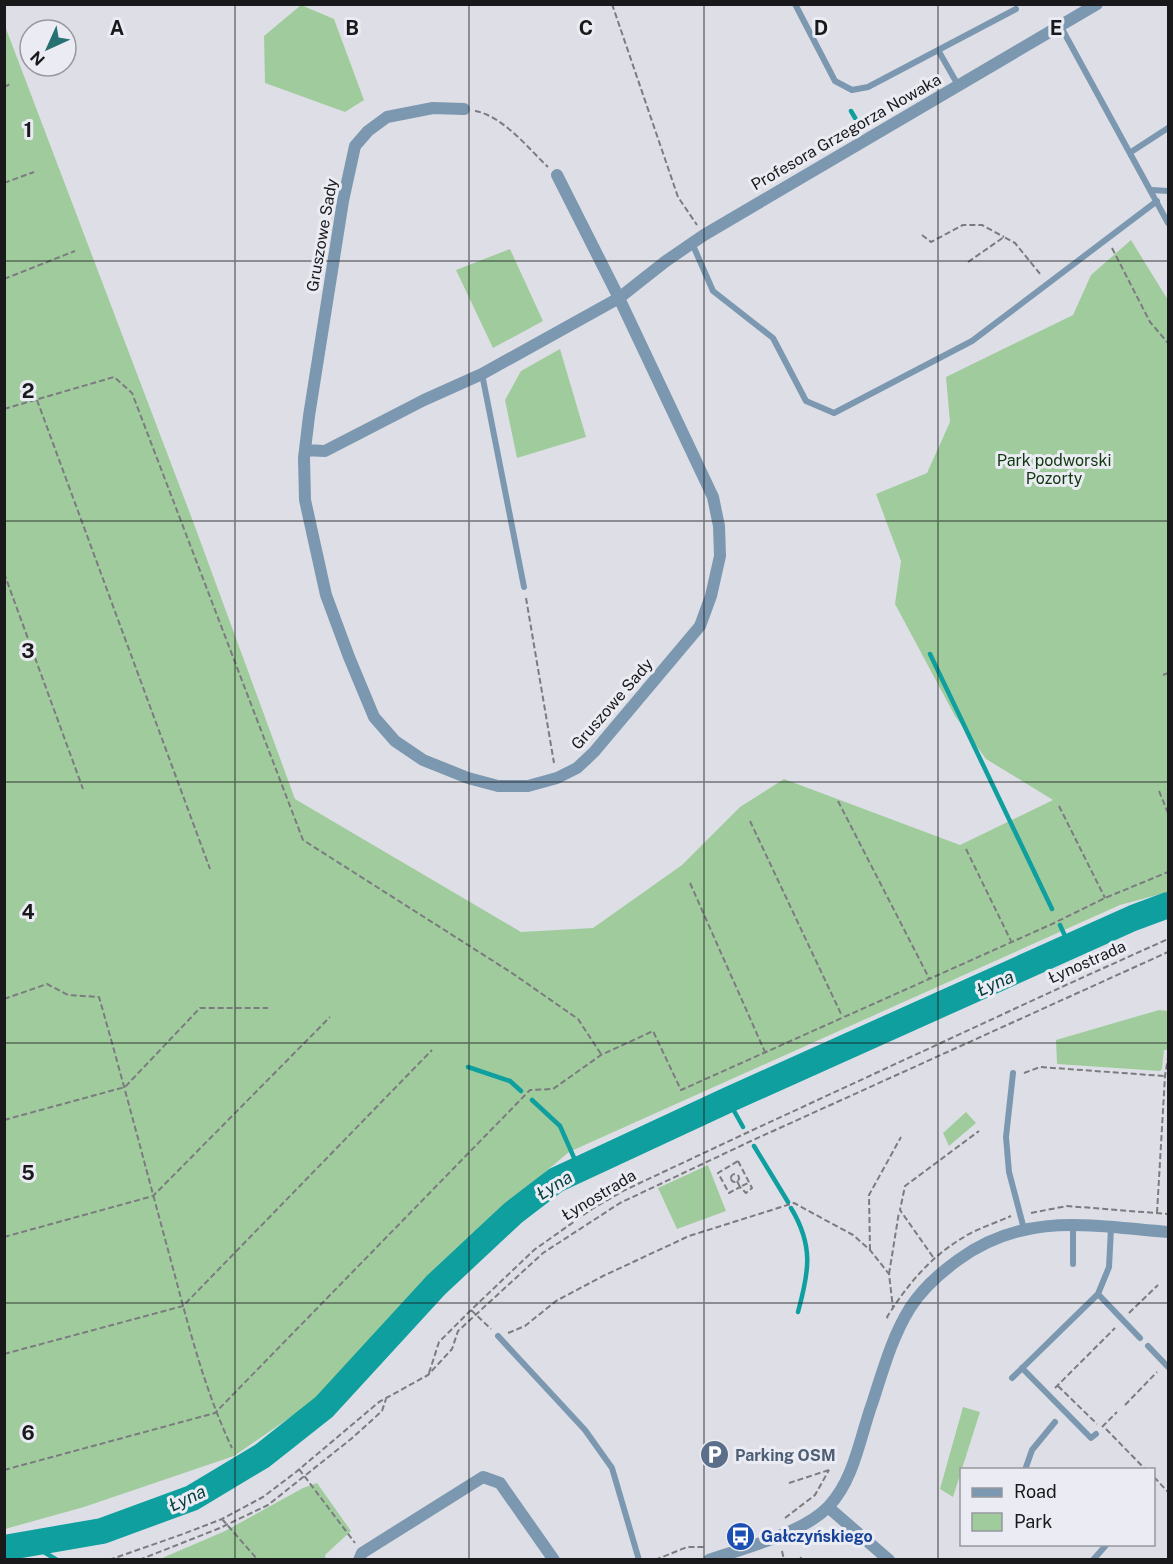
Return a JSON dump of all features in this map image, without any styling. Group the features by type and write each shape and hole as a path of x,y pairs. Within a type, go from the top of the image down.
{"street":[{"name":"Profesora Grzegorza Nowaka","path":"619,298 704,235 1097,4"},
{"name":"Gruszowe Sady","path":"464,109 433,108 387,117 368,131 356,146 343,201 304,450 304,500 326,596 374,717 395,741 423,759 468,778 498,786 528,786 557,778 577,768 594,752 700,626 711,596 720,556 719,526 713,497 619,298 557,175"},
{"path":"304,450 325,451 424,400 482,374 619,298"},
{"path":"710,1560 776,1538 803,1524 828,1507 839,1492 854,1462 895,1336 910,1308 929,1284 946,1268 981,1244 1003,1234 1041,1226 1073,1225 1168,1232"},
{"path":"360,1556 483,1477 500,1483 554,1560"},
{"path":"828,1507 889,1560"}],"lane":[{"path":"795,4 835,81 852,90 868,87 1016,9"},
{"path":"1060,27 1152,190 1168,223"},
{"path":"938,50 958,85"},
{"path":"1131,152 1168,128"},
{"path":"1152,190 1168,191"},
{"path":"692,243 713,291 772,338 807,401 834,413 972,341 1157,201"},
{"path":"482,374 524,587"},
{"path":"1013,1073 1006,1137 1008,1172 1024,1229"},
{"path":"1073,1225 1073,1264"},
{"path":"1012,1378 1098,1294 1109,1267 1111,1228"},
{"path":"1098,1294 1140,1338"},
{"path":"498,1336 585,1430 612,1468 639,1560"},
{"path":"1148,1346 1168,1367"},
{"path":"1022,1368 1091,1438 1096,1434"},
{"path":"1026,1468 1032,1450 1055,1422"},
{"path":"1093,1560 1106,1546"}],"path":[{"path":"612,4 678,197 704,235"},
{"path":"4,87 10,84"},
{"path":"464,109 486,113 508,128 557,175"},
{"path":"4,183 34,172"},
{"path":"922,236 931,242 963,225 982,225 1015,243 1040,275 1051,281"},
{"path":"968,262 1004,237"},
{"path":"1107,239 1150,322 1168,343"},
{"path":"4,279 75,251"},
{"path":"4,409 114,377 132,393 303,840 512,973 578,1019 601,1055"},
{"path":"37,400 210,869"},
{"path":"4,573 83,789"},
{"path":"524,587 557,778"},
{"path":"1163,675 1168,673"},
{"path":"1159,791 1168,813"},
{"path":"838,801 930,979"},
{"path":"1059,806 1105,898"},
{"path":"750,821 842,1017"},
{"path":"966,849 1011,941"},
{"path":"4,1470 215,1413 530,1090 553,1089 601,1055 653,1030 681,1090 1052,924 1105,898 1168,872"},
{"path":"690,883 765,1052"},
{"name":"Łynostrada","path":"428,1375 438,1342 534,1250 592,1209 625,1190 1168,939"},
{"path":"109,1560 222,1519 262,1497 386,1399 428,1375 452,1349 458,1331 543,1253 620,1203 1168,952"},
{"path":"4,999 47,984 68,995 99,997 183,1306 215,1413 232,1448"},
{"path":"4,1120 125,1087 200,1008 268,1008"},
{"path":"4,1237 153,1197 330,1017"},
{"path":"4,1354 183,1306 432,1050"},
{"path":"1157,1213 1168,1058"},
{"path":"1022,1074 1040,1067 1165,1076"},
{"path":"893,1308 890,1274 905,1186 979,1131"},
{"path":"870,1250 869,1195 901,1137"},
{"path":"729,1166 733,1174 732,1180 737,1181 740,1187 746,1193 752,1188 750,1182 745,1172 738,1161 729,1166 719,1172 718,1175 729,1193 740,1187 750,1182"},
{"path":"737,1181 739,1176 745,1172"},
{"path":"733,1174 739,1176"},
{"path":"471,1310 498,1336 525,1326 556,1300 689,1236 794,1203 853,1234 890,1274"},
{"path":"900,1210 933,1258"},
{"path":"1125,1317 1158,1285"},
{"path":"1053,1390 1118,1324"},
{"path":"1125,1405 1160,1370"},
{"path":"1058,1385 1144,1468"},
{"path":"139,1560 227,1525 268,1505 382,1411 386,1399"},
{"path":"1103,1426 1117,1412"},
{"path":"299,1469 360,1556"},
{"path":"776,1522 786,1518 815,1495 829,1470 789,1483"},
{"path":"1155,1478 1168,1492"},
{"path":"222,1519 258,1560"},
{"path":"655,1560 687,1547 700,1548 710,1545"},
{"path":"782,1551 784,1560"}],"green space":[{"path":"301,5 334,19 364,100 345,112 265,83 264,36"},
{"name":"Park podworski Pozorty","path":"5,26 18,60 18,78 25,78 194,524 295,799 521,932 593,928 682,865 740,807 784,779 960,845 1053,800 986,759 955,716 895,604 901,561 876,494 927,473 950,422 946,377 1073,315 1091,275 1131,240 1168,300 1168,892 1120,905 569,1152 526,1188 325,1393 234,1456 84,1507 5,1529"},
{"path":"510,249 543,321 493,348 456,270"},
{"path":"560,349 586,437 517,458 505,400 521,371"},
{"path":"1159,1010 1168,1011 1168,1050 1164,1050 1160,1071 1057,1064 1056,1040"},
{"path":"966,1112 976,1123 949,1146 943,1133"},
{"path":"708,1165 726,1211 677,1229 658,1188"},
{"path":"963,1407 980,1412 962,1468 960,1468 953,1497 940,1489"},
{"path":"317,1483 351,1531 325,1555 326,1559 160,1559 225,1531 303,1488"}],"waterway":[{"path":"851,111 858,123"},
{"path":"930,654 1052,909"},
{"name":"Łyna","path":"4,1548 102,1531 192,1498 262,1456 324,1407 436,1285 513,1213 556,1180 1133,918 1168,905"},
{"path":"1060,925 1070,947"},
{"path":"468,1067 510,1081 521,1091"},
{"path":"532,1100 560,1126 579,1169"},
{"path":"728,1100 743,1127"},
{"path":"754,1146 788,1202"},
{"path":"791,1208 803,1235 807,1259 805,1284 798,1312"},
{"path":"31,1544 57,1560"}],"place":[{"name":"Parking OSM","path":"714,1455"},
{"name":"Gałczyńskiego","path":"740,1536"}]}
